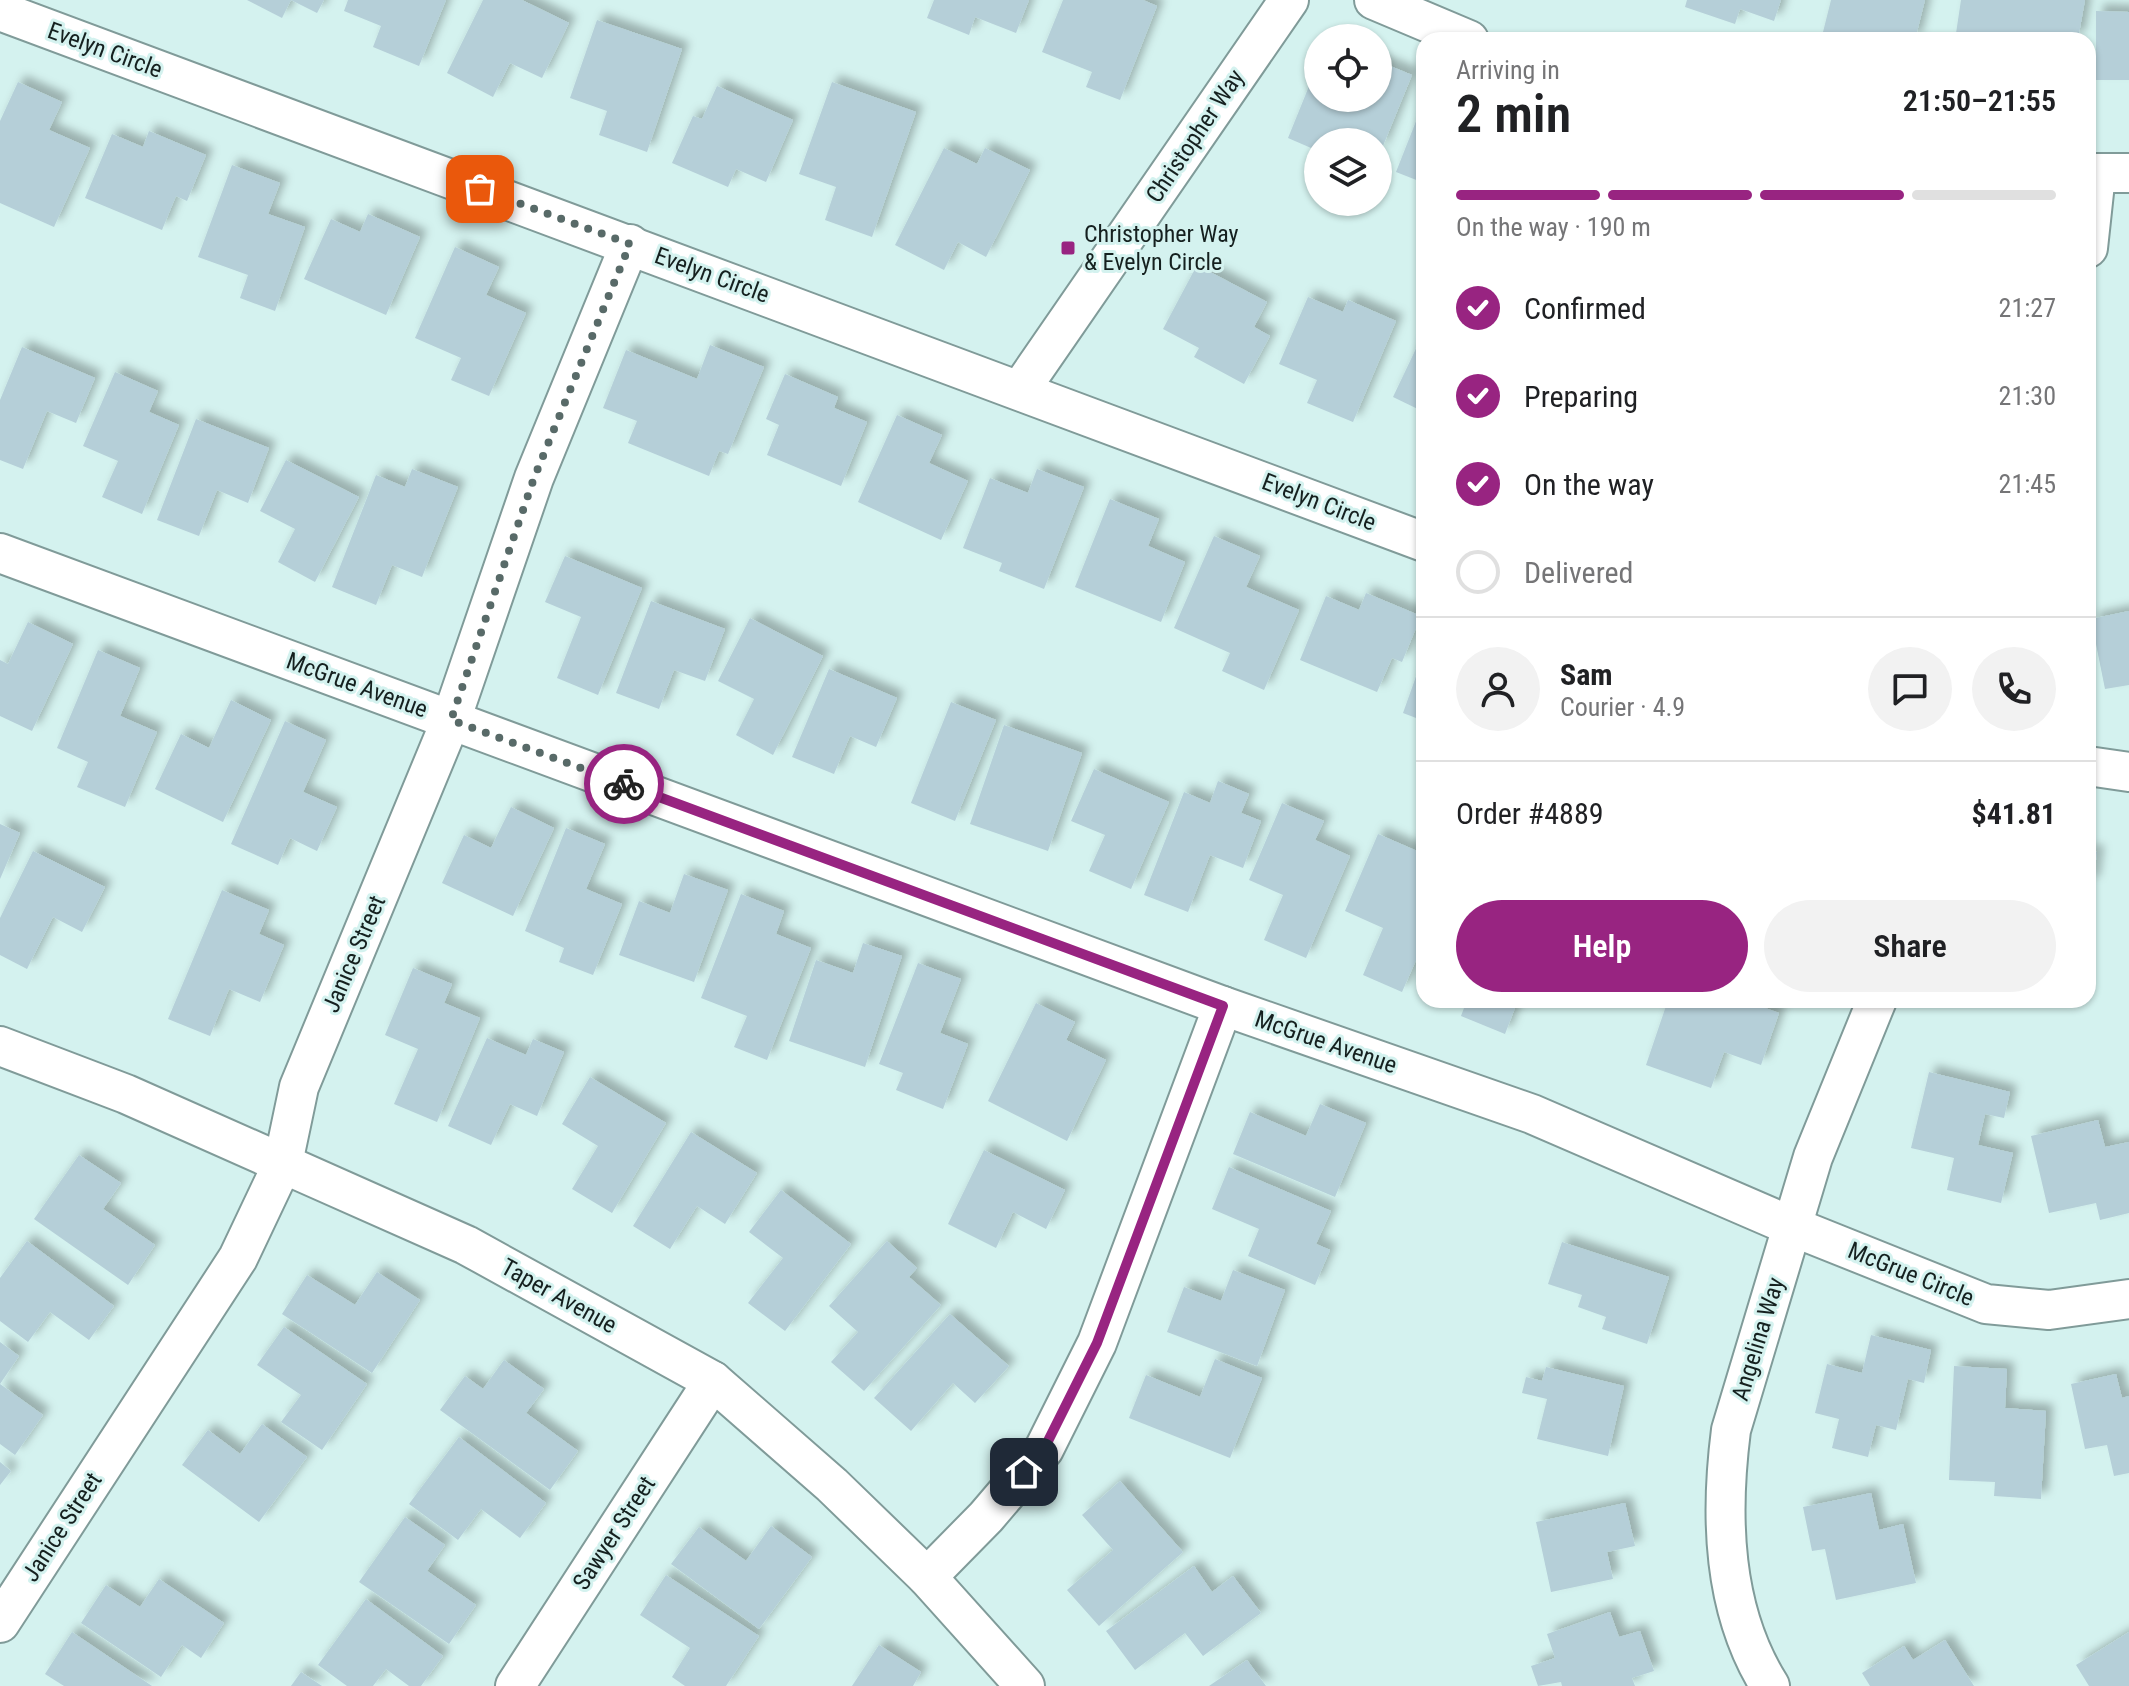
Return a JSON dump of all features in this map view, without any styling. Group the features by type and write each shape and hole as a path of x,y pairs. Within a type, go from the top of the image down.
{"street":[{"name":"Christopher Way","path":"1020,390 1289,0"},
{"path":"1374,0 1450,32"},
{"name":"Evelyn Circle","path":"0,11 1416,539"},
{"path":"2096,211 2104,174"},
{"name":"Janice Street","path":"0,1623 238,1258 283,1163 299,1087 451,720 534,478 630,244"},
{"name":"McGrue Avenue","path":"0,553 1223,1006 1532,1114 1791,1226"},
{"path":"2096,767 2129,772"},
{"path":"927,1577 986,1517 1044,1449 1097,1343 1223,1006"},
{"name":"Angelina Way","path":"1770,1686 1758,1667 1739,1619 1728,1563 1725,1476 1731,1430 1813,1157 1874,1008"},
{"name":"Taper Avenue","path":"0,1046 126,1094 466,1245 713,1381 832,1485 927,1577 1025,1686"},
{"name":"McGrue Circle","path":"1791,1226 1986,1304 2049,1310 2129,1299"},
{"name":"Sawyer Street","path":"515,1686 713,1381"}],"building":[{"path":"247,0 291,0 282,18"},
{"path":"291,0 324,0 317,13"},
{"path":"348,0 446,0 419,66 373,47 381,26 344,11"},
{"path":"483,0 522,0 569,23 542,78 510,63 493,97 447,73"},
{"path":"934,0 1029,0 1016,33 975,17 969,35 927,18"},
{"path":"1063,0 1143,0 1157,6 1120,100 1086,87 1092,72 1042,52"},
{"path":"1687,0 1781,0 1774,21 1740,9 1735,24 1685,7"},
{"path":"1831,0 1925,0 1917,32 1823,32"},
{"path":"1961,0 2085,0 2079,32 1956,32"},
{"path":"2096,11 2129,12 2129,80 2096,80"},
{"path":"597,20 682,49 647,152 599,135 607,111 570,98"},
{"path":"1392,67 1412,75 1390,128 1304,128 1304,145 1288,138 1304,99 1304,112 1392,112"},
{"path":"18,82 62,102 49,130 90,148 54,227 0,203 0,121"},
{"path":"832,82 916,112 872,237 825,220 836,187 799,174"},
{"path":"717,86 793,120 766,182 736,169 728,187 672,163 693,116 702,119"},
{"path":"1416,121 1416,180 1396,172"},
{"path":"149,131 206,155 187,201 176,196 162,230 85,198 112,134 143,147"},
{"path":"944,148 977,164 985,148 1030,170 986,257 958,242 944,270 895,245"},
{"path":"232,165 280,183 268,214 305,227 275,311 240,298 248,275 198,257"},
{"path":"368,214 420,237 386,315 304,279 331,219 360,232"},
{"path":"455,247 499,267 486,295 526,313 489,396 451,380 461,358 415,338"},
{"path":"1197,265 1267,302 1254,327 1270,336 1244,384 1194,357 1199,348 1163,329"},
{"path":"1308,297 1343,312 1348,300 1396,321 1353,422 1307,403 1317,380 1279,364"},
{"path":"710,345 764,367 728,454 719,451 709,476 628,443 637,421 603,408 626,350 697,379"},
{"path":"22,347 95,378 76,423 47,411 23,469 0,460 0,400"},
{"path":"1416,349 1416,408 1393,397"},
{"path":"115,372 158,391 149,412 179,425 142,514 102,497 118,461 83,446"},
{"path":"785,374 838,397 834,408 867,422 841,486 767,455 779,425 766,419"},
{"path":"897,415 942,435 929,463 968,481 941,540 858,502"},
{"path":"196,419 269,448 248,503 217,490 199,536 157,520"},
{"path":"286,460 359,497 315,582 278,562 295,529 260,511"},
{"path":"412,469 458,487 422,577 392,565 376,605 332,587 376,475 405,487"},
{"path":"1037,469 1084,487 1044,589 999,571 1002,563 963,548 990,478 1028,493"},
{"path":"1110,499 1159,519 1148,546 1185,562 1161,622 1075,587"},
{"path":"1214,536 1260,556 1246,587 1299,610 1264,690 1222,671 1230,653 1174,628"},
{"path":"565,556 642,588 598,695 557,678 581,617 545,602"},
{"path":"1366,593 1416,614 1416,628 1402,662 1392,658 1377,692 1300,660 1326,596 1359,610"},
{"path":"651,601 725,629 705,681 674,670 659,709 616,693"},
{"path":"2129,611 2129,685 2105,689 2096,644 2096,618"},
{"path":"750,618 823,656 773,755 736,735 754,699 718,681"},
{"path":"28,622 73,644 32,731 0,716 0,660 8,664"},
{"path":"98,650 140,668 120,716 157,732 125,807 77,787 88,762 57,748"},
{"path":"829,669 897,698 876,747 850,736 834,774 792,757"},
{"path":"1416,676 1416,718 1403,713"},
{"path":"231,700 271,720 223,822 155,789 181,734 209,748"},
{"path":"951,702 996,720 955,821 911,803"},
{"path":"285,721 326,740 303,792 337,807 317,851 290,838 278,865 231,844"},
{"path":"1004,725 1082,753 1048,851 970,824"},
{"path":"1094,769 1169,802 1131,889 1089,871 1105,835 1071,821"},
{"path":"1218,781 1249,794 1241,813 1261,821 1243,868 1210,855 1188,912 1144,895 1184,792 1210,803"},
{"path":"1282,803 1324,821 1315,840 1350,856 1306,958 1264,940 1283,895 1249,880"},
{"path":"511,807 554,828 513,916 442,883 464,835 491,848"},
{"path":"0,824 20,833 0,879"},
{"path":"566,828 605,844 586,889 622,904 593,975 559,962 564,948 525,931"},
{"path":"1378,834 1416,851 1416,960 1402,992 1363,975 1383,928 1345,911"},
{"path":"33,851 105,887 82,932 53,917 27,969 0,955 0,918"},
{"path":"684,874 728,890 694,982 619,955 639,901 670,913"},
{"path":"222,890 269,910 259,934 284,945 260,1002 229,989 210,1036 168,1019"},
{"path":"741,894 784,911 776,934 811,948 767,1060 734,1047 747,1016 701,998"},
{"path":"863,943 902,956 865,1067 789,1041 816,960 853,973"},
{"path":"918,963 961,979 940,1033 968,1044 943,1109 896,1090 903,1073 879,1064"},
{"path":"413,968 452,984 444,1003 480,1018 437,1122 394,1104 418,1049 385,1035"},
{"path":"1036,1003 1075,1022 1066,1040 1106,1060 1067,1141 988,1101"},
{"path":"1464,1008 1515,1008 1505,1034 1461,1016"},
{"path":"1665,1008 1765,1008 1779,1013 1761,1065 1724,1052 1711,1088 1646,1065"},
{"path":"487,1038 526,1055 533,1039 564,1052 537,1116 510,1104 491,1145 448,1126"},
{"path":"1929,1072 2010,1092 2004,1118 1985,1114 1978,1145 2013,1153 2001,1203 1947,1190 1954,1158 1911,1148"},
{"path":"590,1077 666,1123 612,1213 572,1189 598,1146 562,1124"},
{"path":"1320,1104 1366,1123 1335,1197 1233,1154 1250,1112 1306,1136"},
{"path":"2098,1120 2105,1147 2129,1142 2129,1213 2100,1220 2096,1203 2049,1213 2031,1136"},
{"path":"691,1132 757,1173 725,1224 697,1206 670,1249 633,1226"},
{"path":"984,1150 1065,1190 1046,1229 1013,1212 996,1248 948,1224"},
{"path":"79,1155 121,1183 103,1209 155,1245 128,1285 34,1219"},
{"path":"1229,1167 1331,1211 1316,1244 1330,1250 1315,1285 1248,1256 1259,1229 1212,1209"},
{"path":"781,1190 851,1244 785,1331 748,1303 783,1258 749,1232"},
{"path":"27,1241 114,1306 89,1340 50,1312 28,1342 0,1321 0,1278"},
{"path":"887,1241 917,1268 909,1277 941,1305 864,1391 831,1362 858,1332 829,1306"},
{"path":"1562,1242 1669,1277 1647,1344 1602,1329 1606,1317 1578,1307 1582,1295 1548,1284"},
{"path":"1233,1270 1285,1290 1257,1366 1167,1332 1184,1287 1221,1301"},
{"path":"377,1272 420,1300 372,1373 282,1314 307,1275 355,1305"},
{"path":"950,1314 1009,1366 975,1403 953,1383 911,1431 874,1398"},
{"path":"284,1327 367,1384 322,1450 281,1422 301,1395 257,1365"},
{"path":"1871,1335 1931,1350 1924,1383 1908,1379 1896,1430 1876,1425 1868,1457 1832,1448 1839,1419 1815,1413 1827,1364 1862,1373"},
{"path":"0,1342 19,1356 0,1384"},
{"path":"1215,1359 1262,1378 1230,1458 1129,1418 1146,1375 1200,1397"},
{"path":"504,1360 544,1389 526,1413 578,1451 550,1490 440,1410 465,1376 483,1389"},
{"path":"1954,1366 2007,1369 2005,1408 2046,1411 2041,1499 1994,1496 1995,1482 1949,1480"},
{"path":"1546,1367 1624,1386 1608,1456 1537,1439 1547,1399 1522,1393 1526,1377 1542,1381"},
{"path":"2116,1374 2122,1398 2129,1396 2129,1473 2114,1476 2107,1445 2085,1449 2071,1384"},
{"path":"0,1384 43,1415 15,1455 0,1444"},
{"path":"262,1424 307,1457 259,1522 182,1465 208,1430 240,1454"},
{"path":"459,1437 546,1503 520,1538 481,1509 458,1540 409,1504"},
{"path":"0,1462 11,1471 0,1485"},
{"path":"1120,1481 1183,1552 1099,1626 1067,1590 1113,1550 1082,1515"},
{"path":"1871,1493 1879,1530 1903,1524 1916,1583 1836,1600 1825,1549 1812,1551 1803,1507"},
{"path":"1625,1503 1635,1546 1607,1552 1613,1579 1551,1592 1536,1522"},
{"path":"405,1517 445,1545 427,1571 476,1605 449,1644 359,1582"},
{"path":"771,1526 812,1557 759,1629 671,1564 699,1527 746,1561"},
{"path":"1194,1566 1212,1592 1233,1576 1261,1613 1203,1656 1185,1633 1135,1670 1106,1631"},
{"path":"666,1575 759,1636 726,1686 685,1686 672,1677 690,1648 640,1615"},
{"path":"159,1579 224,1623 201,1658 182,1645 161,1677 81,1623 106,1585 140,1607"},
{"path":"366,1599 443,1656 421,1686 409,1686 386,1669 373,1686 347,1686 318,1665"},
{"path":"1610,1612 1619,1637 1640,1631 1654,1671 1632,1678 1635,1686 1562,1686 1561,1682 1538,1686 1531,1666 1555,1658 1547,1634"},
{"path":"72,1632 152,1686 64,1686 45,1674"},
{"path":"2129,1632 2129,1686 2089,1686 2076,1665"},
{"path":"1945,1640 1974,1686 1870,1686 1862,1673 1904,1646 1913,1660"},
{"path":"879,1645 921,1672 913,1686 852,1686"},
{"path":"1247,1660 1266,1686 1209,1686"},
{"path":"301,1672 322,1686 291,1686"}],"way so far":[{"path":"480,189 630,244 534,478 451,720 624,784"}],"place":[{"name":"Christopher Way & Evelyn Circle","path":"1068,248"}],"route":[{"path":"624,784 1223,1006 1097,1343 1044,1449 1024,1472"}]}
